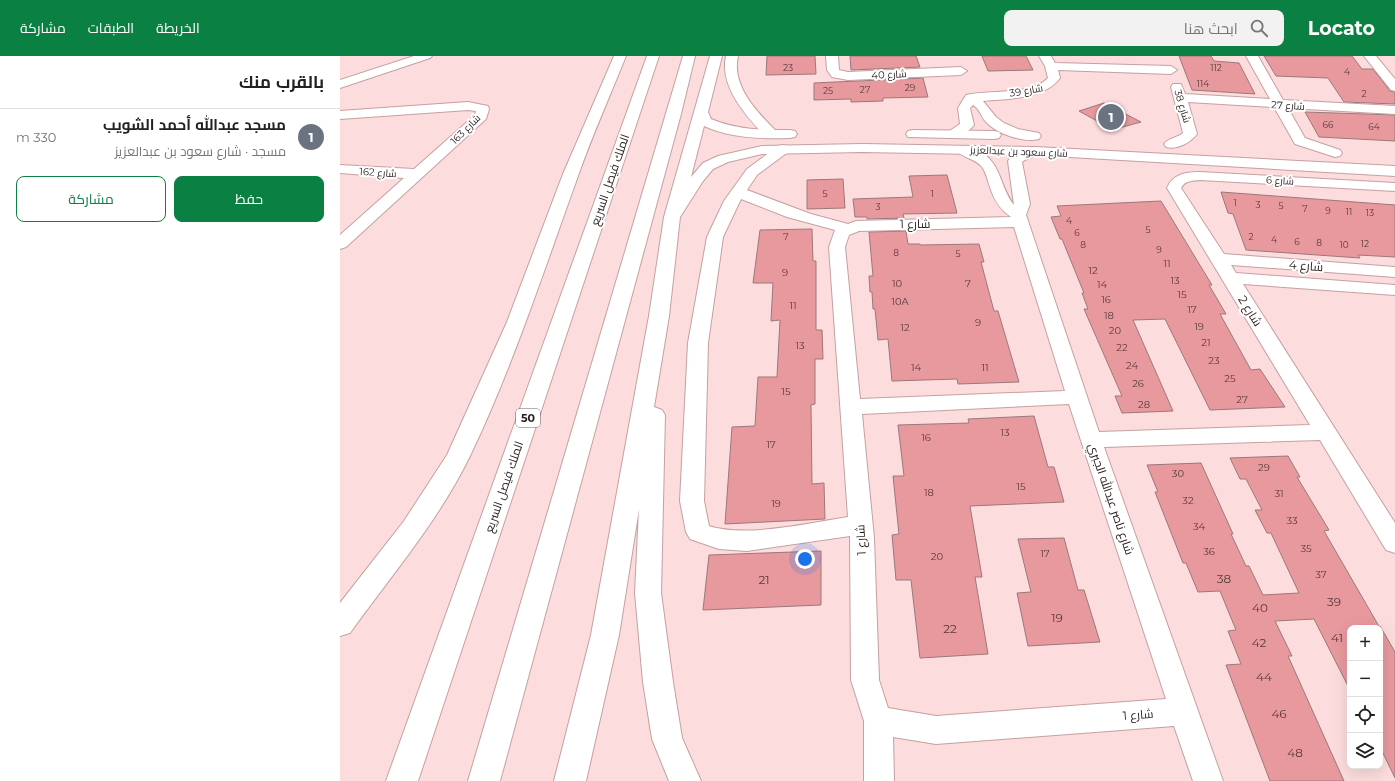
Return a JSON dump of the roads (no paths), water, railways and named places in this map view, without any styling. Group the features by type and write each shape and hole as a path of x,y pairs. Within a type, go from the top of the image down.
{"main road":[{"path":"340,624 413,528 440,488 458,457 517,322 571,174 620,56"},
{"path":"644,82 643,72 645,56"},
{"name":"الملك فيصل السريع","path":"402,781 653,56"},
{"path":"570,781 605,635 659,316 672,217 716,56"},
{"path":"484,781 674,114 694,59"},
{"name":"شارع سعود بن عبدالعزيز","path":"701,112 705,122 720,129 778,142 862,141 963,150 1035,151 1395,171"},
{"name":"شارع سعود بن عبدالعزيز","path":"672,217 697,179 708,166 723,159 762,150 778,142 802,134"},
{"name":"شارع سعود بن عبدالعزيز","path":"900,134 1049,137"},
{"path":"1155,143 1202,145"},
{"path":"1288,150 1350,154"},
{"path":"1297,165 1370,185"},
{"path":"659,316 648,593 658,682 667,739 685,781"}],"street":[{"path":"340,75 401,56"},
{"path":"340,84 426,56"},
{"path":"732,56 730,69 738,91 764,127 778,142 752,172 738,192 715,237 698,343 692,501 698,532 719,538 747,541 860,525"},
{"name":"شارع 40","path":"832,56 833,70 836,74 848,76 961,71"},
{"path":"955,56 970,99 982,105 992,122 999,126 1034,136"},
{"name":"شارع 38","path":"1166,56 1181,98 1190,134 1183,140 1171,144"},
{"path":"1252,56 1300,141 1315,148 1336,153"},
{"path":"1370,56 1395,87"},
{"path":"1050,66 1171,70"},
{"path":"1050,66 1137,80"},
{"name":"شارع 39","path":"970,99 1042,88 1051,84 1053,81 1050,66"},
{"name":"شارع 27","path":"1181,98 1395,110"},
{"path":"952,134 962,130 967,125 964,108 970,99"},
{"name":"شارع 163","path":"340,115 468,106 483,109 481,116 342,241"},
{"path":"963,150 977,154 986,161 1005,206 1019,218"},
{"name":"شارع ناصر عبدالله الجبري","path":"1035,151 1022,155 1015,161 1022,204 1019,218 1091,440 1208,781"},
{"name":"شارع 162","path":"340,169 416,174"},
{"name":"شارع 6","path":"1175,191 1176,182 1183,178 1194,176 1395,187"},
{"name":"شارع 2","path":"1175,191 1395,543"},
{"path":"738,192 769,207 791,215 848,229"},
{"name":"شارع 1","path":"1019,218 856,226 842,232 837,248 860,525 865,680 878,721 936,730 1184,711"},
{"name":"شارع 4","path":"1218,259 1395,272"},
{"path":"1230,278 1395,290"},
{"path":"851,408 1078,397"},
{"path":"1091,440 1325,432"},
{"path":"878,721 879,781"}],"place":[{"name":"مسجد عبدالله أحمد الشويب","path":"1111,117"}]}
